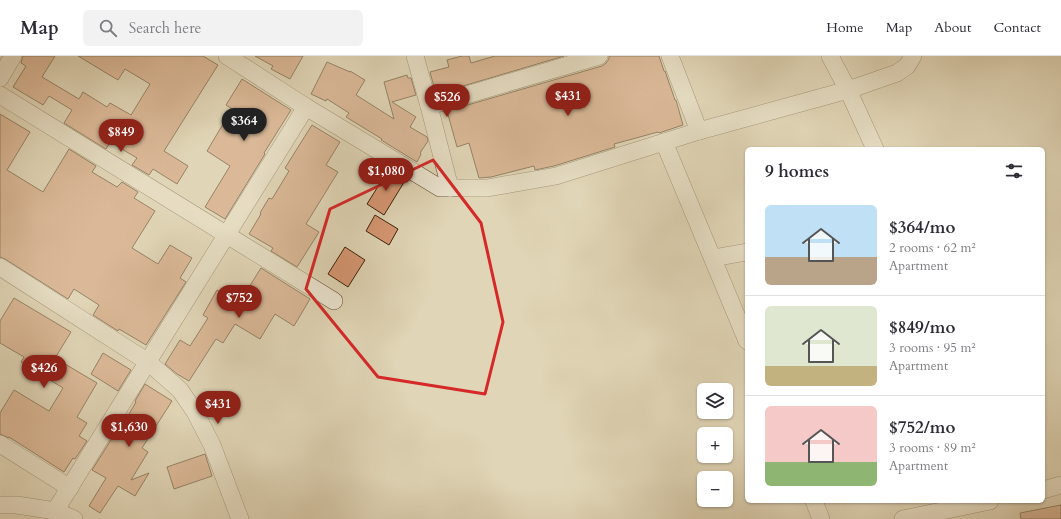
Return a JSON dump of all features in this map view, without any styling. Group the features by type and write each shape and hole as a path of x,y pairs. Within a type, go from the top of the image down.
{"street":[{"path":"0,78 13,56"},
{"path":"227,56 306,107 440,188 487,188 556,176 698,131 848,90 897,73 907,66 913,56"},
{"path":"414,56 429,106 450,188"},
{"path":"429,106 599,56"},
{"path":"670,56 698,131"},
{"path":"830,56 848,90 874,147"},
{"path":"0,95 334,301"},
{"path":"55,511 306,107"},
{"path":"664,142 745,336"},
{"path":"713,258 745,252"},
{"path":"0,267 148,362 180,390 196,412 212,445 240,519"},
{"path":"0,444 70,488"},
{"path":"1045,489 1061,485"},
{"path":"815,503 821,519"},
{"path":"903,519 980,503"},
{"path":"0,505 17,505 55,511 74,519"}],"highlighted area":[{"path":"433,160 481,223 503,322 485,394 378,377 306,289 330,209"}],"building":[{"path":"23,56 55,56 42,77 79,99 83,92 107,107 110,103 131,115 150,84 125,69 118,80 78,56 203,56 218,65 164,151 188,166 177,184 153,169 149,175 132,165 137,158 110,142 106,149 64,123 72,110 49,96 43,105 13,87 26,66 21,63"},
{"path":"255,56 303,56 290,79 271,69 273,66"},
{"path":"462,56 469,56 471,63 495,56 564,56 436,94 430,72 449,67 447,60"},
{"path":"609,56 659,56 676,100 683,125 659,133 658,132 614,144 615,147 554,166 535,170 534,166 491,177 479,178 469,143 457,147 447,111 602,66 609,59"},
{"path":"327,62 350,71 365,80 356,95 394,119 384,82 407,75 408,78 411,78 416,95 392,102 416,117 410,127 427,137 428,141 420,153 421,154 417,162 346,117 349,113 327,99 326,101 311,94"},
{"path":"242,79 291,110 225,219 205,207 230,166 207,151 232,109 226,105"},
{"path":"0,114 30,132 7,170 43,192 69,149 96,166 92,172 117,187 122,182 138,192 134,198 155,211 132,248 158,264 170,245 192,258 180,278 186,282 146,345 119,329 118,331 93,315 99,305 74,289 68,299 0,257"},
{"path":"312,125 340,142 326,165 338,172 306,224 319,232 297,267 271,251 273,248 249,234 269,198 272,199 289,171 285,168"},
{"path":"389,169 406,179 384,215 367,204"},
{"path":"375,215 398,229 389,245 366,231"},
{"path":"345,247 365,260 348,287 328,274"},
{"path":"261,268 310,299 294,326 275,314 260,339 235,324 223,343 216,339 189,381 177,374 165,364 180,340 190,346 208,318 203,315 217,290 239,303"},
{"path":"14,298 71,332 55,358 97,383 77,417 87,423 79,436 87,441 64,472 9,437 0,434 0,413 14,390 49,411 63,388 21,362 24,357 0,343 0,321"},
{"path":"103,353 131,370 118,391 91,374"},
{"path":"145,384 172,401 142,448 148,452 131,480 149,473 135,496 118,486 100,513 89,506 106,478 92,470 116,432 118,433"},
{"path":"205,454 212,476 174,489 167,467"},
{"path":"1061,505 1061,519 1021,519 1020,513"}]}
